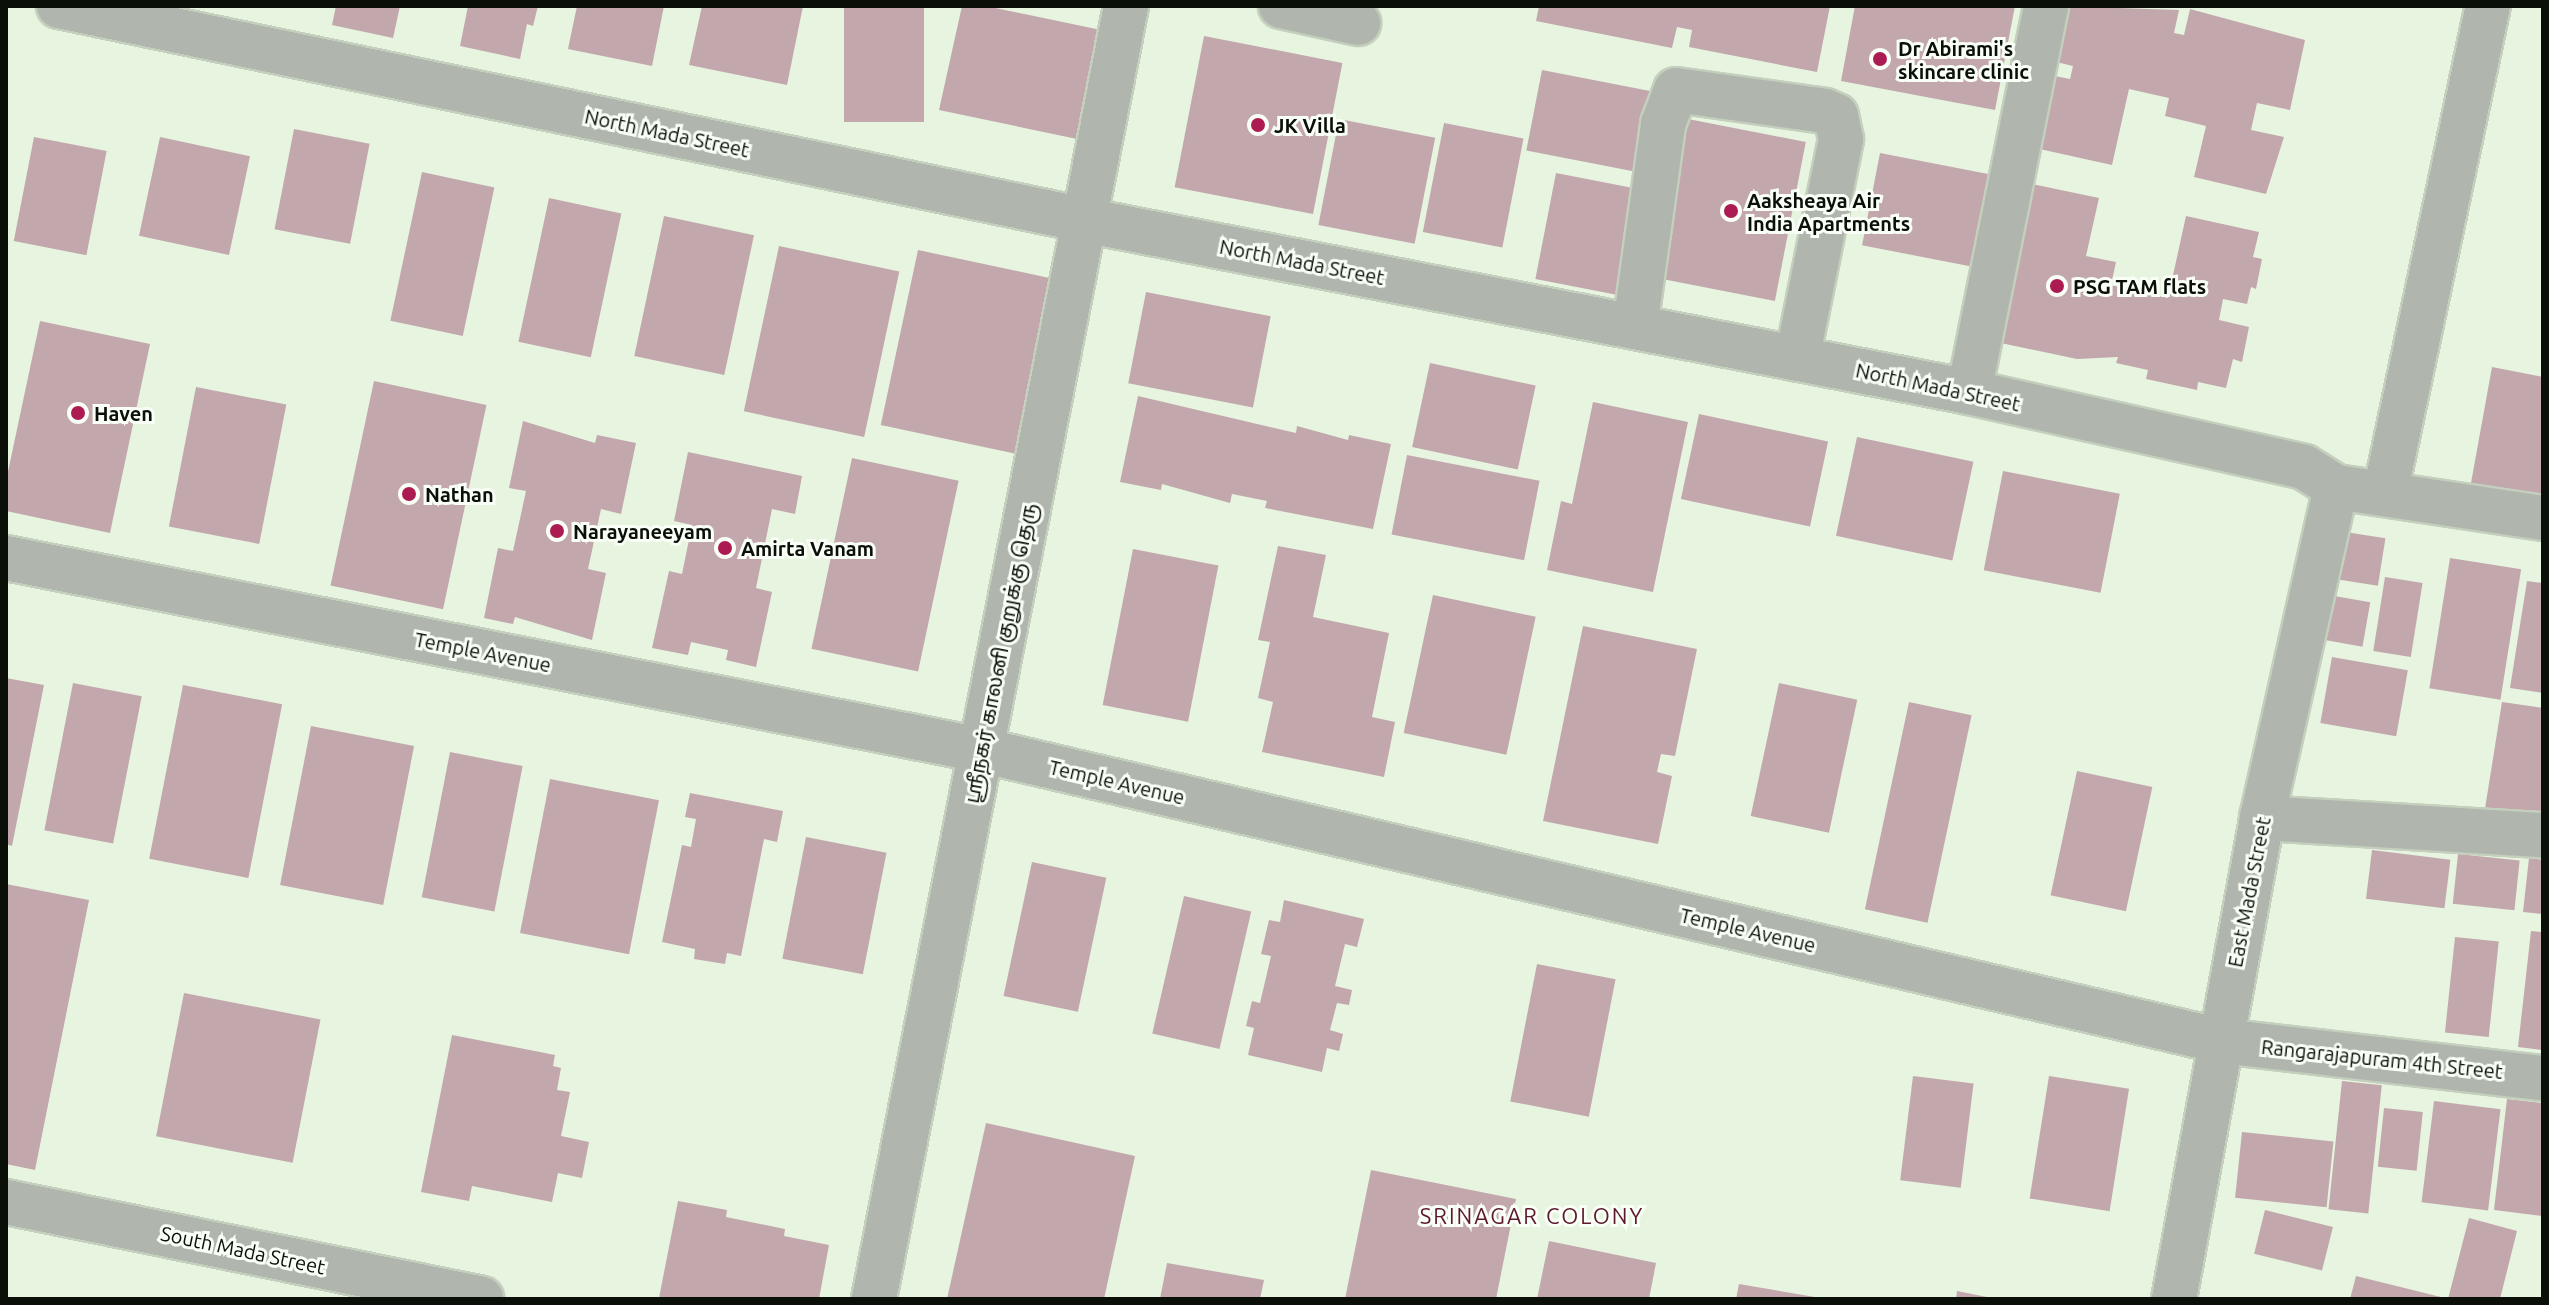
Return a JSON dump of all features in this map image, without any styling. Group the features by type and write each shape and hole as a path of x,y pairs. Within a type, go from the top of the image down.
{"street":[{"name":"North Mada Street","path":"59,6 1084,220 1969,392 2304,467 2336,487 2543,518"},
{"name":"ஸ்ரீநகர் காலனி குறுக்கு தெரு","path":"874,1299 1126,6"},
{"path":"1281,6 1358,23"},
{"path":"1969,392 2046,6"},
{"path":"2385,494 2488,6"},
{"path":"1635,327 1663,124 1676,90 1825,111 1836,116 1841,139 1797,359"},
{"name":"East Mada Street","path":"2174,1299 2262,818 2336,487"},
{"name":"Temple Avenue","path":"6,558 981,750 2221,1041"},
{"path":"2262,818 2543,835"},
{"name":"Rangarajapuram 4th Street","path":"2221,1041 2543,1078"},
{"name":"South Mada Street","path":"6,1202 481,1299"}],"building":[{"path":"336,6 400,6 393,38 332,25"},
{"path":"468,6 538,6 533,26 527,24 520,59 460,46"},
{"path":"577,6 664,6 652,66 568,49"},
{"path":"702,6 803,6 787,85 689,65"},
{"path":"844,6 924,6 924,122 844,122"},
{"path":"962,6 986,6 1101,30 1077,139 939,110"},
{"path":"1539,6 1830,6 1817,72 1689,47 1692,30 1677,27 1672,48 1536,21"},
{"path":"1855,6 2015,6 1995,110 1841,81"},
{"path":"2059,6 2179,10 2174,33 2184,35 2190,9 2305,40 2290,110 2257,103 2251,130 2284,137 2266,194 2194,177 2206,126 2165,116 2169,98 2129,89 2112,165 2035,148 2050,75 2070,79 2073,66 2052,61"},
{"name":"JK Villa","path":"1204,36 1342,63 1313,214 1175,187"},
{"path":"1542,70 1654,92 1638,172 1526,150"},
{"path":"1339,119 1435,138 1415,244 1318,225"},
{"name":"Aaksheaya Air India Apartments","path":"1688,119 1806,142 1775,301 1657,278"},
{"path":"1444,123 1524,138 1502,247 1423,232"},
{"path":"294,129 370,144 350,244 275,229"},
{"path":"34,137 107,151 86,255 14,241"},
{"path":"160,137 250,156 229,255 139,236"},
{"path":"1880,153 1996,176 1978,268 1862,245"},
{"path":"422,172 494,187 463,336 390,321"},
{"path":"1556,173 1647,191 1627,297 1535,279"},
{"name":"PSG TAM flats","path":"2027,183 2099,198 2086,256 2116,262 2111,285 2168,298 2186,216 2259,232 2253,257 2262,259 2256,289 2251,287 2247,304 2223,299 2219,320 2249,327 2242,362 2233,359 2226,388 2198,382 2197,390 2146,379 2148,370 2116,363 2118,357 2077,359 1996,342"},
{"path":"549,198 621,213 591,357 518,342"},
{"path":"664,216 754,235 724,375 634,356"},
{"path":"779,246 899,272 864,437 744,411"},
{"path":"918,250 1054,279 1017,454 881,425"},
{"path":"1146,292 1271,316 1253,408 1128,383"},
{"name":"Haven","path":"40,321 150,344 110,533 6,511 6,481"},
{"path":"1430,363 1536,385 1518,470 1412,447"},
{"path":"2492,367 2543,377 2543,508 2469,494"},
{"name":"Nathan","path":"374,381 486,405 443,609 331,585"},
{"path":"196,387 286,405 259,544 169,526"},
{"path":"1138,396 1296,433 1297,426 1348,440 1349,435 1391,444 1373,529 1265,508 1267,501 1232,494 1230,503 1162,484 1161,490 1120,482"},
{"path":"1593,402 1688,422 1653,592 1547,570 1561,501 1572,504"},
{"path":"1699,414 1828,441 1810,527 1681,499"},
{"name":"Narayaneeyam","path":"523,421 595,443 597,435 636,443 621,514 601,509 588,569 606,573 592,640 515,617 513,624 484,618 498,548 513,551 526,491 509,488"},
{"path":"1857,437 1973,462 1952,561 1836,536"},
{"name":"Amirta Vanam","path":"688,452 802,476 795,514 772,509 756,588 772,592 756,667 726,660 728,650 691,642 688,655 652,648 669,571 682,574 692,525 674,521"},
{"path":"1407,455 1540,481 1524,560 1392,535"},
{"path":"852,458 959,481 918,671 811,649"},
{"path":"2003,471 2120,494 2101,593 1984,570"},
{"path":"2339,531 2385,538 2378,586 2331,578"},
{"path":"1278,546 1326,555 1313,617 1389,633 1372,717 1395,722 1384,777 1262,752 1273,702 1258,698 1270,642 1258,640"},
{"path":"1133,549 1218,566 1188,722 1103,705"},
{"path":"2450,558 2521,569 2500,700 2429,688"},
{"path":"2385,577 2423,583 2411,657 2373,651"},
{"path":"2527,581 2543,583 2543,693 2510,688"},
{"path":"2323,594 2370,602 2362,647 2315,638"},
{"path":"1433,595 1536,617 1506,755 1404,733"},
{"path":"1583,626 1697,649 1675,756 1661,754 1657,772 1672,776 1658,844 1543,821"},
{"path":"2332,657 2408,670 2396,736 2320,723"},
{"path":"6,678 44,685 12,846 6,844"},
{"path":"73,683 142,696 113,844 44,830"},
{"path":"1779,683 1857,700 1829,833 1751,816"},
{"path":"183,685 282,704 248,878 149,859"},
{"path":"1909,702 1972,715 1928,923 1865,909"},
{"path":"2502,702 2543,708 2543,825 2484,815"},
{"path":"311,726 414,746 383,905 280,885"},
{"path":"450,752 523,766 494,911 422,897"},
{"path":"2077,771 2152,787 2126,911 2051,895"},
{"path":"550,779 659,800 629,954 520,933"},
{"path":"690,793 783,811 777,842 764,839 741,956 727,953 725,964 694,959 695,949 662,942 682,845 691,847 696,819 685,817"},
{"path":"806,837 886,853 863,974 782,959"},
{"path":"2372,850 2450,860 2444,908 2366,899"},
{"path":"2458,854 2520,860 2514,910 2453,904"},
{"path":"2529,858 2543,860 2543,914 2523,912"},
{"path":"1032,862 1106,878 1078,1012 1004,996"},
{"path":"6,884 89,900 35,1170 6,1164"},
{"path":"1184,896 1251,912 1220,1049 1152,1033"},
{"path":"1284,900 1364,919 1357,947 1345,944 1335,986 1352,990 1349,1005 1337,1003 1330,1030 1343,1034 1339,1051 1327,1048 1322,1072 1248,1055 1254,1028 1246,1026 1252,1001 1260,1003 1271,956 1261,954 1269,920 1280,922"},
{"path":"2531,931 2543,932 2543,1050 2518,1047"},
{"path":"2455,937 2499,942 2489,1037 2445,1032"},
{"path":"1537,964 1616,979 1589,1117 1510,1101"},
{"path":"184,993 320,1020 293,1163 156,1136"},
{"path":"452,1035 555,1055 553,1066 561,1068 557,1090 570,1092 561,1136 589,1142 582,1178 558,1173 552,1202 472,1186 469,1201 421,1192"},
{"path":"1913,1076 1974,1083 1961,1188 1900,1180"},
{"path":"2049,1076 2129,1089 2110,1211 2030,1198"},
{"path":"2342,1081 2382,1085 2368,1213 2329,1209"},
{"path":"2507,1099 2543,1103 2543,1216 2494,1210"},
{"path":"2434,1101 2501,1109 2488,1210 2422,1202"},
{"path":"2384,1108 2423,1112 2417,1171 2378,1167"},
{"path":"986,1123 1135,1156 1104,1299 947,1299"},
{"path":"2242,1132 2333,1142 2327,1207 2235,1198"},
{"path":"1371,1170 1516,1199 1496,1299 1345,1299"},
{"path":"678,1201 727,1210 726,1217 785,1229 784,1236 829,1245 819,1299 659,1298"},
{"path":"2265,1210 2333,1227 2322,1271 2254,1254"},
{"path":"2469,1218 2517,1231 2500,1299 2448,1299"},
{"path":"1549,1241 1656,1263 1649,1299 1537,1299"},
{"path":"1167,1263 1264,1280 1260,1299 1160,1299"},
{"path":"2356,1276 2445,1298 2445,1299 2350,1299"},
{"path":"1739,1284 1815,1297 1815,1299 1736,1299"},
{"path":"1957,1291 1992,1298 1956,1299"}],"place":[{"name":"Dr Abirami's skincare clinic","path":"1880,59"},
{"name":"JK Villa","path":"1258,125"},
{"name":"Aaksheaya Air India Apartments","path":"1731,211"},
{"name":"PSG TAM flats","path":"2057,286"},
{"name":"Haven","path":"78,413"},
{"name":"Nathan","path":"409,494"},
{"name":"Narayaneeyam","path":"557,531"},
{"name":"Amirta Vanam","path":"725,548"}],"district":[{"name":"SRINAGAR COLONY","path":"1532,1216"}]}
